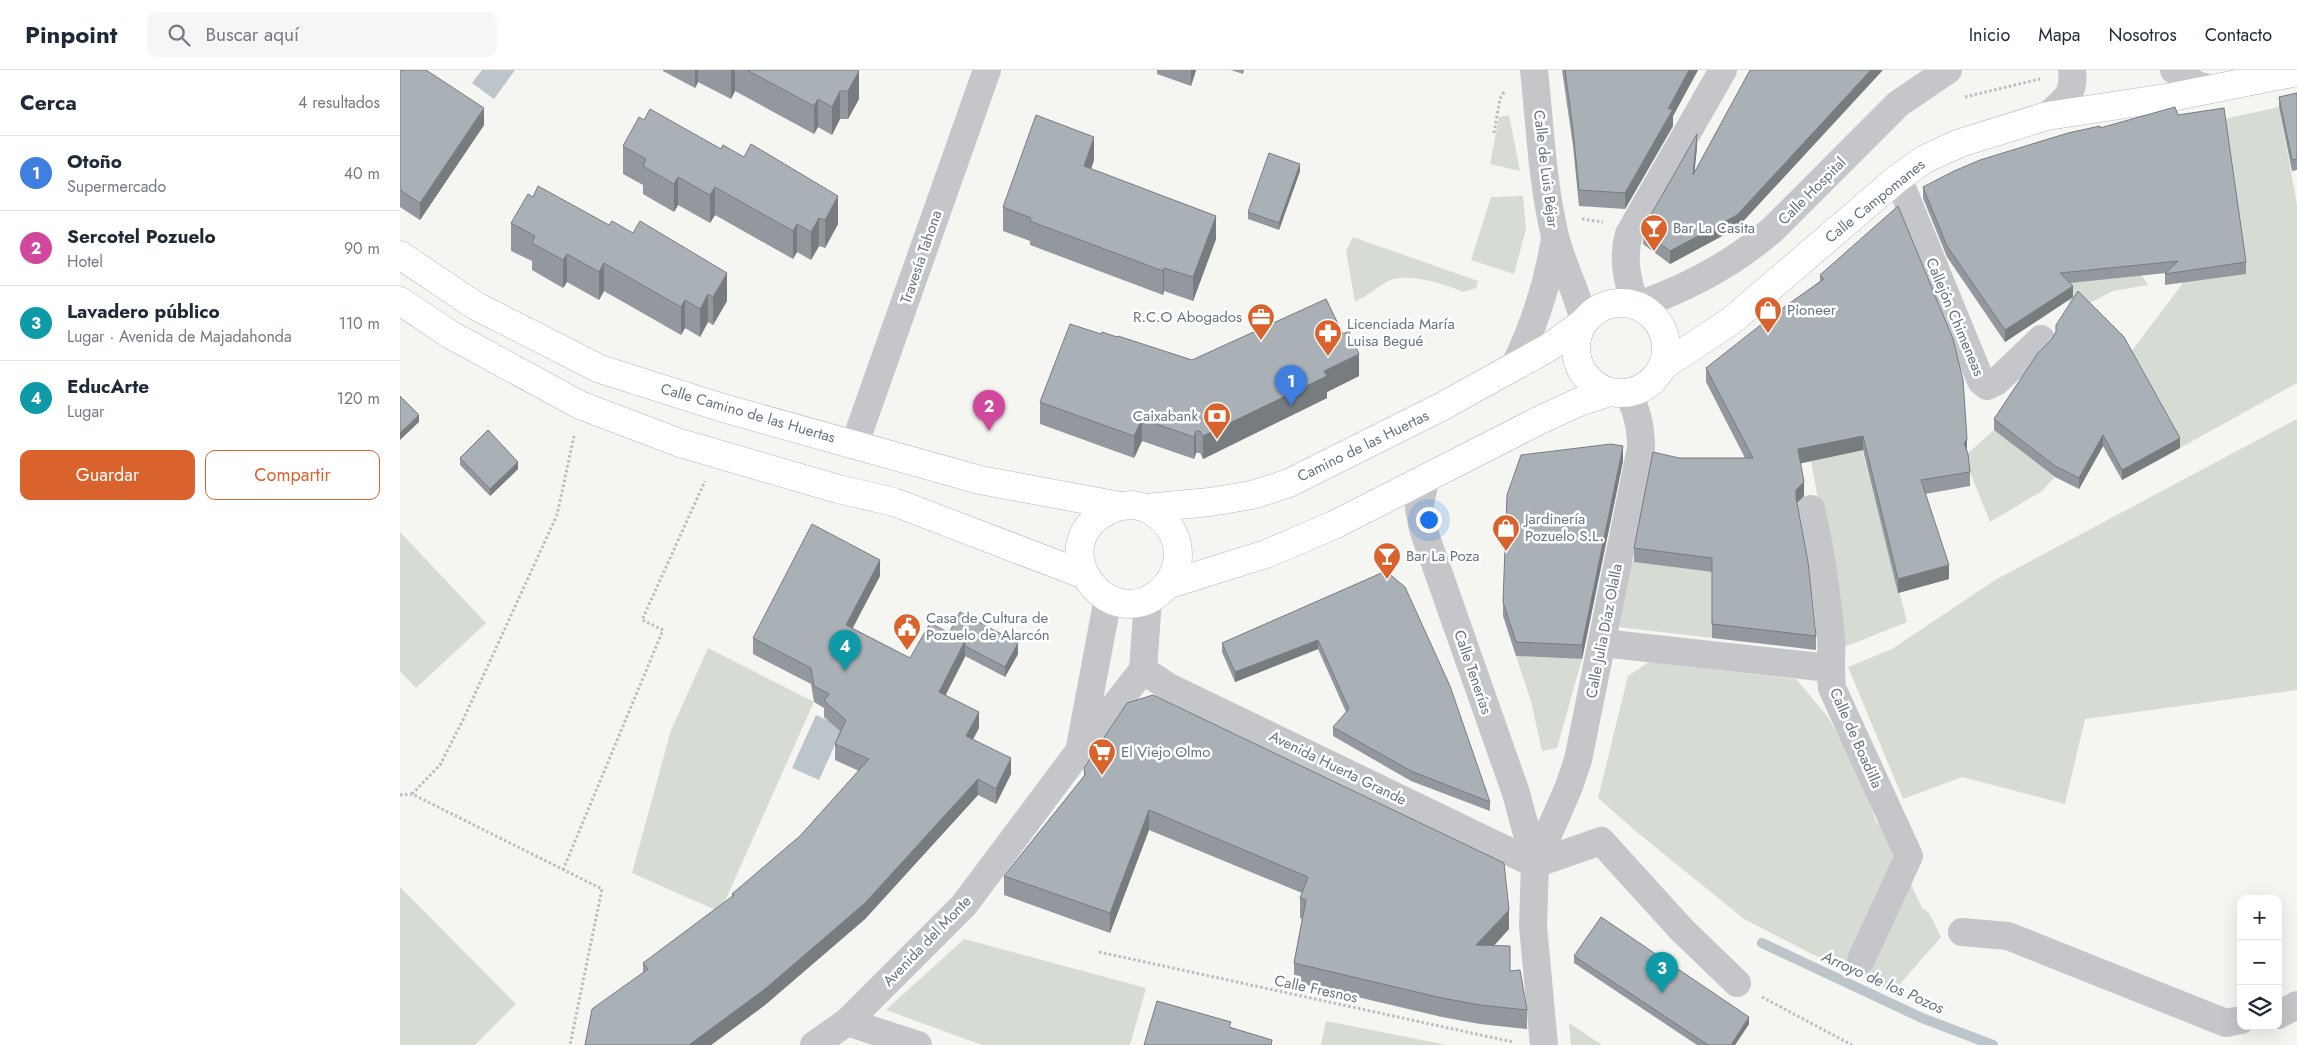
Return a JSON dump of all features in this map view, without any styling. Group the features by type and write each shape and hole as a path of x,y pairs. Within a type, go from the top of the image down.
{"main road":[{"name":"Calle Campomanes","path":"1663,366 1731,321 1898,178 1924,159 1960,143 2047,116 2172,97 2297,72"},
{"name":"Calle Camino de las Huertas","path":"400,255 476,306 600,369 723,408 855,443 980,480 1133,507"},
{"path":"400,301 451,335 580,405 680,443 838,489 894,502 1085,575"},
{"path":"1158,592 1175,572 1178,556 1176,541 1170,527 1159,515 1133,507 1106,510 1094,519 1085,531 1081,545 1080,561 1085,575 1094,589 1108,598 1120,602 1135,603 1158,592 1266,554 1334,525 1540,420 1580,402 1618,393 1650,383 1663,366 1666,346 1662,328 1653,316 1636,306 1623,303 1611,304 1596,311 1584,322 1578,337 1577,347 1581,368 1596,386 1618,393"},
{"name":"Camino de las Huertas","path":"1133,507 1210,502 1252,495 1289,482 1433,412 1548,348 1584,322"}],"street":[{"name":"Travesía Tahona","path":"855,443 987,70"},
{"name":"Calle de Luis Béjar","path":"1534,70 1549,205 1555,238 1577,295 1584,322"},
{"path":"1636,306 1624,263 1629,234 1723,70"},
{"name":"Calle Hospital","path":"1636,306 1674,291 1751,249 1898,104 1948,70"},
{"path":"2047,116 2069,95 2074,84 2072,70"},
{"path":"2174,70 2198,85 2213,89"},
{"name":"Callejón Chimeneas","path":"1898,178 1980,381 1987,386 1996,382 2042,339"},
{"path":"1514,367 1532,331 1542,302 1555,238"},
{"name":"Calle Julia Díaz Olalla","path":"1535,864 1568,790 1578,760 1640,448 1638,417 1634,404 1618,393"},
{"name":"Calle Tenerías","path":"1425,480 1419,509 1423,530 1516,793 1535,864"},
{"path":"1811,509 1821,554 1826,589 1831,641 1829,668"},
{"path":"1143,670 1158,592"},
{"name":"Avenida del Monte","path":"1080,750 1108,598"},
{"name":"Calle de Boadilla","path":"1602,643 1829,668 1832,688 1909,856 1861,960"},
{"name":"Avenida Huerta Grande","path":"1143,670 1167,686 1535,864"},
{"name":"Avenida del Monte","path":"814,1045 847,1022 964,905 1080,750 1143,670"},
{"path":"1531,1044 1535,864 1601,841 1682,930 1737,983"},
{"path":"1962,932 2008,936 2226,1023 2237,1021"},
{"path":"2282,1012 2297,1005"},
{"path":"847,1022 918,1045"}],"path":[{"path":"1494,133 1500,99 1508,85"},
{"path":"412,794 440,765 463,720 556,515 580,405"},
{"path":"563,870 663,630 642,620 717,454"},
{"path":"400,795 412,794 602,889 570,1045"},
{"name":"Calle Fresnos","path":"1099,952 1531,1044"},
{"path":"1737,983 1852,1045"}],"shaded area":[{"path":"482,70 515,70 494,99 472,83"},
{"path":"2279,107 2297,205 2297,383 2180,448 2128,356 2183,283 2224,119"},
{"path":"1509,115 1520,171 1490,164 1499,117"},
{"path":"1523,196 1526,229 1514,274 1471,260 1491,197"},
{"path":"1353,237 1478,281 1476,288 1463,292 1426,280 1415,278 1396,279 1388,281 1355,302 1346,251"},
{"path":"2140,273 2148,285 2113,291 2070,313 2067,283"},
{"path":"2297,419 2297,690 2085,719 2065,804 1962,777 1903,799 1848,667 1892,649 1995,580"},
{"path":"1994,430 2055,477 2042,491 1990,522 1964,457"},
{"path":"1862,450 1907,622 1837,650 1833,580 1811,461"},
{"path":"400,532 486,623 416,688 400,671"},
{"path":"1628,561 1712,572 1712,638 1618,627"},
{"path":"708,648 814,702 720,912 632,873 671,730"},
{"path":"1516,656 1582,659 1557,748 1542,751 1531,701"},
{"path":"1649,662 1796,679 1828,717 1857,769 1877,824 1882,822 1922,908 1929,913 1941,937 1893,992 1814,955 1744,919 1598,798 1628,676"},
{"path":"816,715 843,727 819,780 792,768"},
{"path":"400,887 516,1004 475,1045 400,1045"},
{"path":"964,939 1146,988 1130,1045 982,1045 886,1010"},
{"path":"1326,1021 1447,1045 1321,1045"},
{"path":"1569,1023 1602,1045 1571,1045"}],"building":[{"path":"400,70 426,70 484,108 420,203 400,190"},
{"path":"747,70 859,71 848,91 840,91 832,107 818,99 814,106"},
{"path":"1565,70 1689,70 1668,109 1673,109 1625,193 1579,190"},
{"path":"1750,70 1871,70 1737,215 1670,251 1643,231 1644,227 1697,134 1693,175"},
{"path":"2297,93 2297,159 2292,160 2279,97"},
{"path":"2175,107 2178,115 2224,108 2246,262 2165,274 2178,261 2060,273 2073,286 2005,330 1947,246 1923,187 1980,160 2068,133 2100,126 2100,128"},
{"path":"650,109 721,149 723,145 744,157 751,144 838,196 825,220 819,218 811,232 797,224 793,231 715,187 710,195 678,177 674,184 643,166 646,159 623,146 639,117 644,120"},
{"path":"1036,115 1094,137 1084,166 1216,216 1193,277 1164,268 1163,271 1030,221 1031,218 1003,207"},
{"path":"1269,153 1300,164 1279,223 1248,212"},
{"path":"538,186 609,225 612,221 633,233 640,221 727,273 713,297 708,294 700,309 685,300 681,307 604,263 599,272 567,254 563,260 532,243 535,236 511,223 528,194 533,197"},
{"path":"1898,206 1953,339 1963,380 1967,439 1964,443 1968,454 1970,472 1921,480 1949,565 1898,579 1863,436 1798,449 1804,482 1796,490 1796,498 1808,562 1816,636 1712,624 1712,558 1634,548 1653,452 1679,458 1753,458 1706,368 1777,312 1824,279 1820,275"},
{"path":"2078,291 2124,337 2180,438 2122,470 2103,435 2079,478 2055,466 1994,419 2038,353 2052,339 2056,332 2056,325"},
{"path":"1326,299 1343,334 1349,331 1359,354 1324,371 1327,376 1203,436 1200,431 1196,431 1194,437 1142,419 1134,436 1040,402 1070,324 1101,334 1102,332 1118,336 1192,360"},
{"path":"400,396 419,415 400,433"},
{"path":"488,430 518,462 490,489 460,458"},
{"path":"1611,444 1623,446 1582,645 1516,642 1503,602 1507,495 1521,455"},
{"path":"812,524 880,560 846,625 910,658 930,623 965,641 939,692 979,712 966,736 1011,758 996,789 978,779 865,903 765,989 689,1045 585,1045 592,1009 648,969 643,963 734,895 732,894 800,836 869,759 835,744 846,720 824,701 829,694 814,686 811,668 753,638"},
{"path":"1386,571 1405,587 1450,686 1490,802 1411,771 1333,727 1349,709 1318,640 1235,672 1222,643"},
{"path":"960,612 1018,643 1005,667 965,646 965,641 949,633"},
{"path":"1153,695 1504,863 1509,910 1476,945 1510,946 1510,971 1520,970 1527,1010 1480,1005 1442,998 1294,963 1306,900 1300,898 1308,877 1149,810 1110,913 1004,876 1085,775 1084,768 1127,703"},
{"path":"1601,917 1749,1017 1731,1045 1708,1045 1574,956"},
{"path":"1157,1001 1231,1022 1229,1027 1272,1040 1271,1045 1144,1045"}],"waterway":[{"name":"Arroyo de los Pozos","path":"1762,943 1922,1018 1993,1045"}],"place":[{"name":"Bar La Casita","path":"1654,252"},
{"name":"Pioneer","path":"1768,334"},
{"name":"R.C.O Abogados","path":"1261,341"},
{"name":"Licenciada María Luisa Begué","path":"1328,357"},
{"name":"Otoño","path":"1291,406"},
{"name":"Sercotel Pozuelo","path":"989,431"},
{"name":"Caixabank","path":"1217,440"},
{"name":"Jardinería Pozuelo S.L.","path":"1506,552"},
{"name":"Bar La Poza","path":"1387,580"},
{"name":"Casa de Cultura de Pozuelo de Alarcón","path":"907,651"},
{"name":"EducArte","path":"845,671"},
{"name":"El Viejo Olmo","path":"1102,776"},
{"name":"Lavadero público","path":"1662,993"}]}
